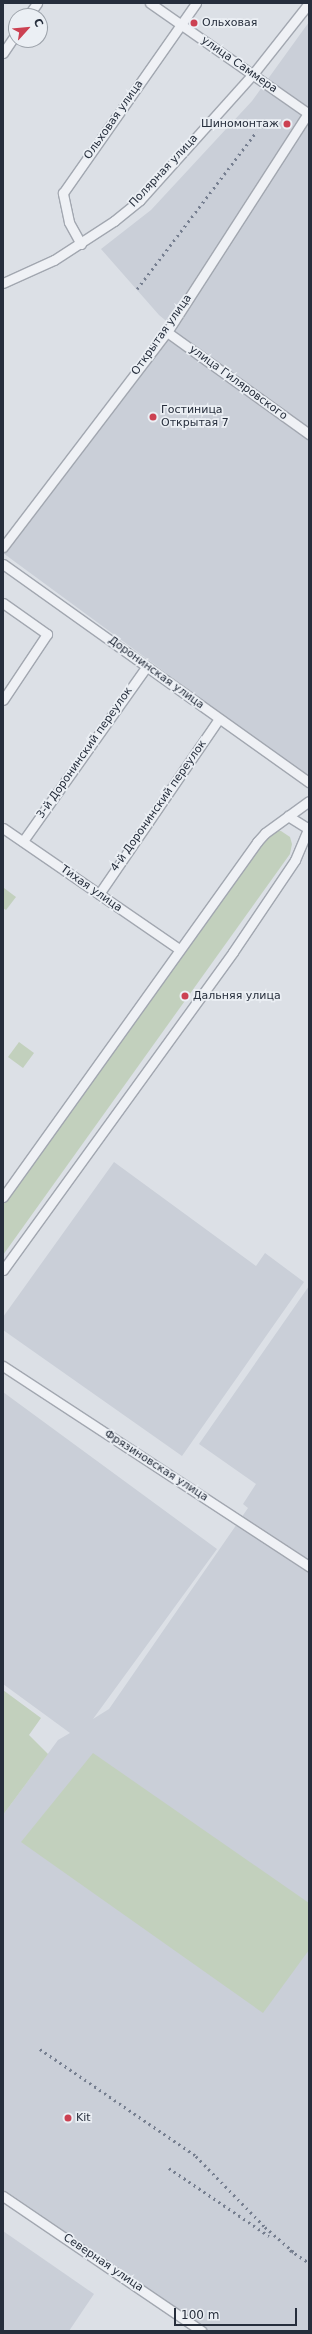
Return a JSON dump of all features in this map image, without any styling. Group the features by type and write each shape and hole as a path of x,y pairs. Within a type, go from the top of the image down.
{"street":[{"name":"улица Саммера","path":"150,3 309,113"},
{"name":"Ольховая улица","path":"81,244 69,222 63,193 196,3"},
{"name":"Полярная улица","path":"3,283 54,260 81,244 140,200 253,74 309,3"},
{"name":"Открытая улица","path":"3,547 167,332 309,113"},
{"name":"улица Гиляровского","path":"167,332 309,434"},
{"name":"Доронинская улица","path":"3,564 309,782"},
{"path":"3,603 47,634 3,700"},
{"name":"3-й Доронинский переулок","path":"23,841 147,666"},
{"name":"4-й Доронинский переулок","path":"98,894 219,718"},
{"path":"3,1197 257,842 265,833 309,801"},
{"path":"3,1270 233,952 295,860 309,829 288,816"},
{"name":"Тихая улица","path":"3,828 179,949"},
{"name":"Фрязиновская улица","path":"3,1366 309,1566"},
{"name":"Северная улица","path":"3,2196 202,2331"}],"shaded area":[{"path":"309,22 309,778 3,553 176,329 159,315 101,249 151,210 252,101"},
{"path":"114,1162 256,1266 265,1253 304,1282 182,1456 3,1330 3,1317"},
{"path":"309,1286 309,2331 210,2331 3,2189 3,1815 58,1740 70,1733 3,1684 3,1392 217,1549 93,1719 109,1709 248,1508 243,1504 256,1484 199,1444"},
{"path":"3,2231 94,2294 69,2331 3,2331"}],"green space":[{"path":"274,831 281,831 290,837 292,844 290,854 3,1255 3,1204 265,837"},
{"path":"4,888 16,897 6,910 3,908"},
{"path":"19,1042 34,1053 23,1068 8,1057"},
{"path":"3,1690 41,1718 29,1735 48,1754 3,1815"},
{"path":"93,1753 309,1903 309,1950 263,2013 21,1842"}],"railway":[{"path":"137,289 257,131"},
{"path":"40,2049 196,2156 265,2227 295,2253"},
{"path":"169,2168 269,2236"},
{"path":"290,2250 309,2263"}],"place":[{"name":"Ольховая","path":"194,23"},
{"name":"Шиномонтаж","path":"287,124"},
{"name":"Гостиница Открытая 7","path":"153,417"},
{"name":"Дальняя улица","path":"185,996"},
{"name":"Kit","path":"68,2118"}]}
